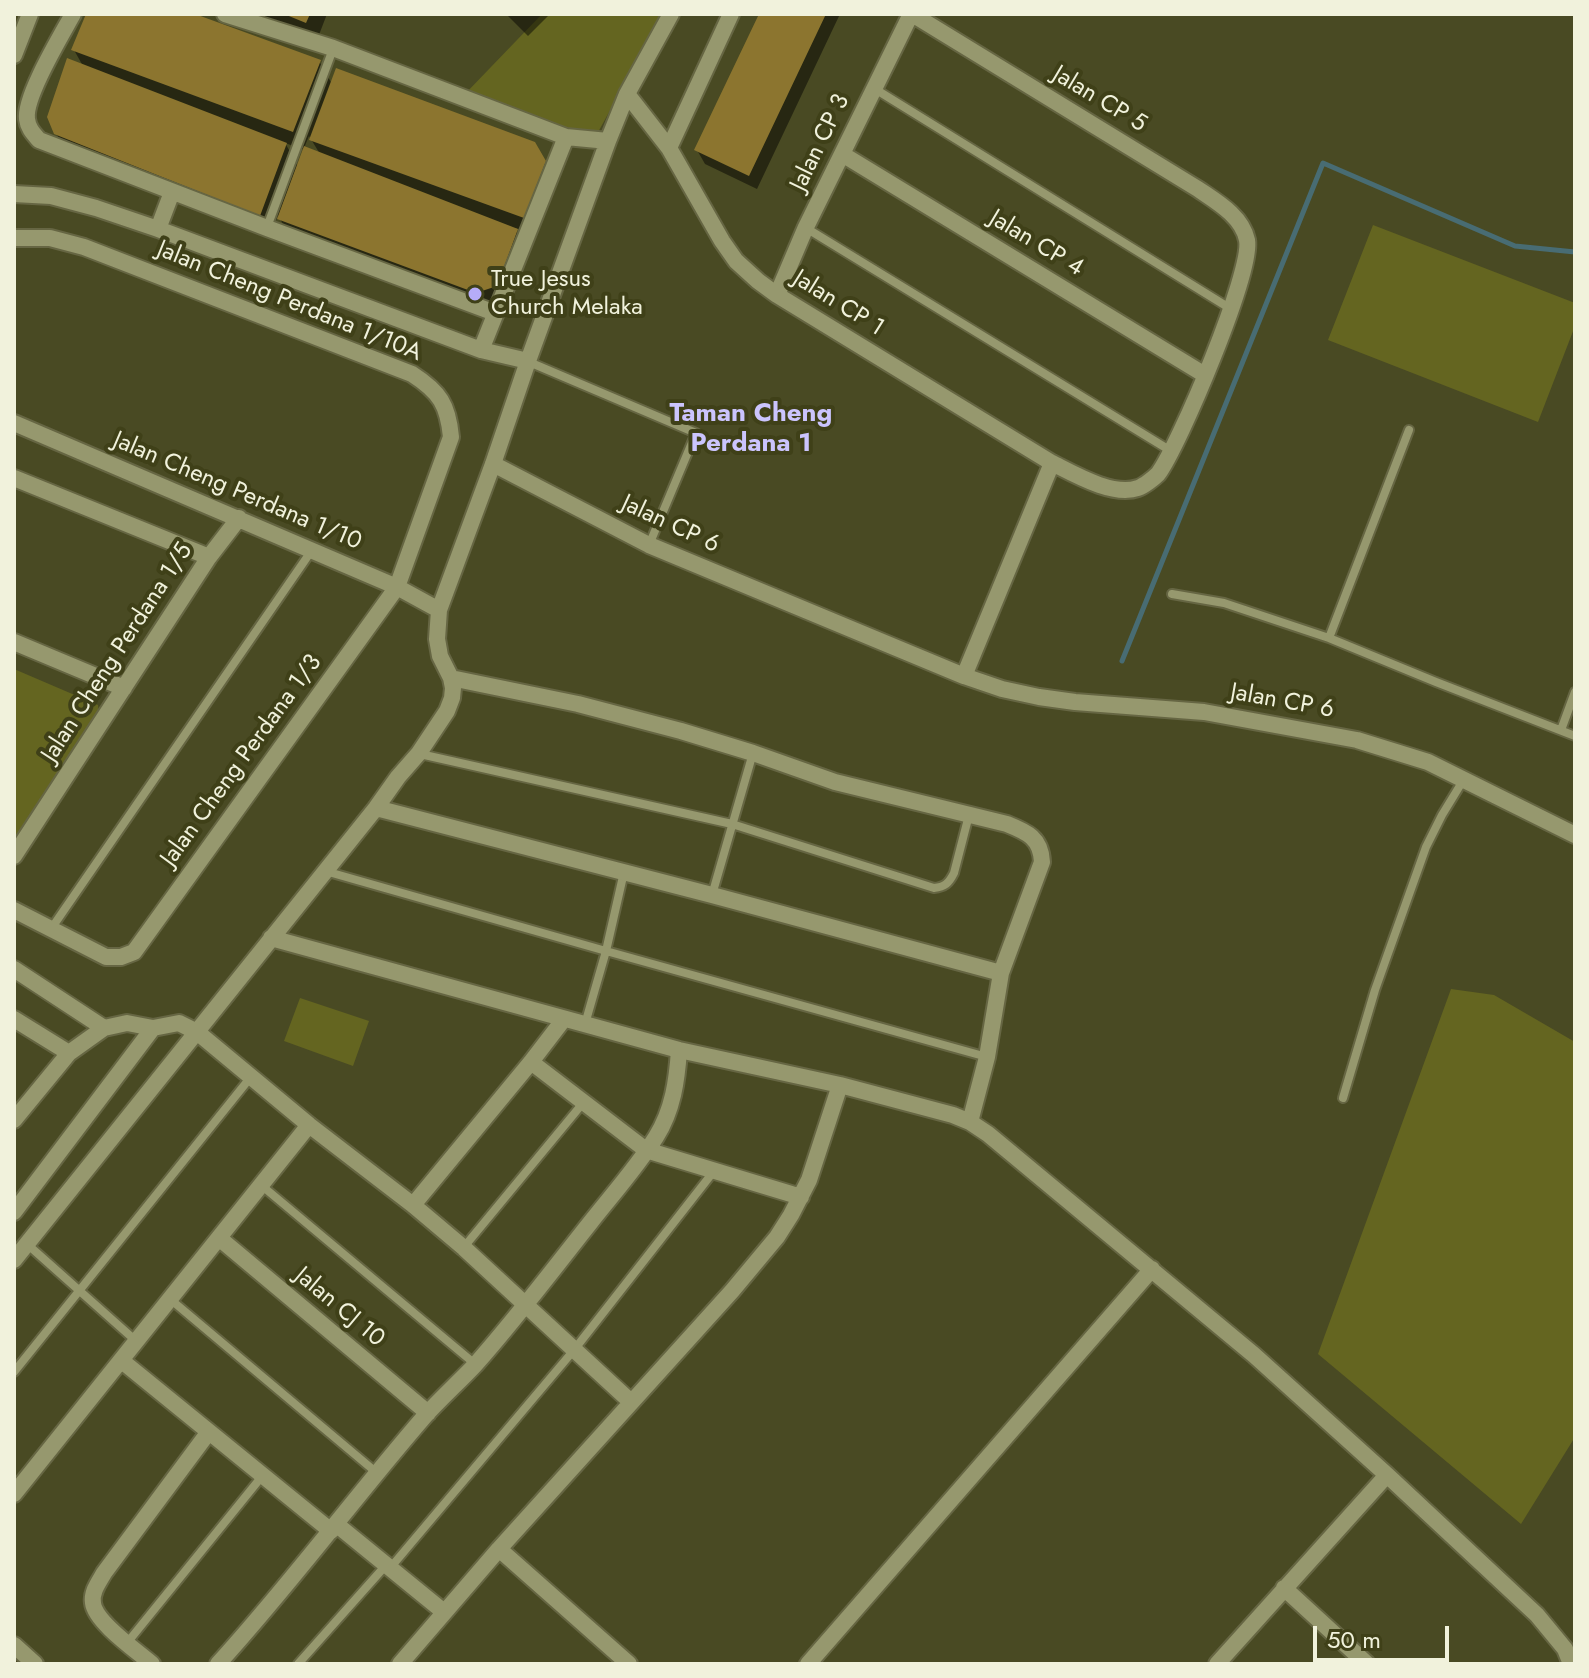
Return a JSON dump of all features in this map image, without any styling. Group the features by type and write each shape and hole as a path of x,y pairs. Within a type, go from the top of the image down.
{"street":[{"path":"15,48 30,14"},
{"path":"73,14 31,97 26,116 31,131 39,140 495,313"},
{"path":"225,14 333,48 566,137 608,141"},
{"path":"14,1260 376,808 447,711 452,698 451,678 440,656 437,639 439,610 608,141 627,94 671,14"},
{"path":"669,148 731,14"},
{"name":"Jalan CP 3","path":"777,295 806,227 911,14"},
{"name":"Jalan CP 5","path":"911,14 1221,204 1239,222 1247,242 1245,266 1231,309"},
{"name":"Jalan CP 1","path":"627,94 669,148 736,261 777,295 1052,463 1091,482 1120,490 1138,488 1156,476 1171,451"},
{"path":"481,350 566,137"},
{"name":"Jalan CP 4","path":"842,154 1205,375"},
{"path":"158,229 172,192"},
{"path":"14,194 51,196 96,208 481,350 528,361"},
{"name":"Jalan Cheng Perdana 1/10A","path":"14,238 50,238 84,247 412,374 437,393 445,407 451,437 397,587"},
{"path":"1171,451 1231,309"},
{"name":"Jalan Cheng Perdana 1/10","path":"14,423 397,587 439,610"},
{"path":"964,676 1052,463"},
{"name":"Jalan CP 6","path":"493,464 649,545 964,676 1039,697 1204,712 1357,740 1428,762 1575,835"},
{"path":"14,478 209,557"},
{"name":"Jalan Cheng Perdana 1/5","path":"14,856 209,557 239,518"},
{"name":"Jalan Cheng Perdana 1/3","path":"51,929 106,957 121,957 134,952 397,587"},
{"path":"14,642 124,688"},
{"path":"451,678 578,704 681,731 835,782 1007,824 1033,838 1041,850 1042,862 1001,973 987,1057 970,1122"},
{"path":"376,808 1001,973"},
{"path":"14,910 51,929"},
{"path":"271,938 679,1050 840,1085 970,1122 1254,1355 1537,1615 1565,1649 1571,1664"},
{"path":"14,969 104,1028"},
{"path":"14,1019 69,1053"},
{"path":"413,1205 564,1019"},
{"path":"16,1115 69,1053 104,1028 127,1023 153,1028 179,1023 197,1032 250,1078 413,1205 631,1402"},
{"path":"14,1212 153,1028"},
{"path":"218,1664 428,1413 525,1305 657,1136 677,1081 679,1050"},
{"path":"531,1062 646,1150 801,1197"},
{"path":"400,1664 777,1237 801,1197 816,1161 840,1085"},
{"path":"14,1494 309,1125"},
{"name":"Jalan CJ 10","path":"219,1238 428,1413"},
{"path":"808,1664 1152,1269"},
{"path":"122,1361 208,1433 389,1566 444,1612"},
{"path":"152,1664 99,1617 93,1604 95,1589 208,1433"},
{"path":"1217,1664 1387,1475"},
{"path":"499,1549 629,1664"},
{"path":"1284,1588 1367,1664"},
{"path":"14,1645 35,1664"}],"lane":[{"path":"267,228 333,48"},
{"path":"875,89 1231,309"},
{"path":"806,227 1171,451"},
{"path":"528,361 696,433 649,545"},
{"path":"1329,638 1409,430"},
{"path":"51,929 312,550"},
{"path":"1172,594 1224,603 1329,638 1575,736"},
{"path":"1561,730 1575,692"},
{"path":"419,753 732,824 934,888 943,887 954,873 969,815"},
{"path":"712,895 753,753"},
{"path":"1343,1098 1375,990 1426,847 1464,779"},
{"path":"324,870 987,1057"},
{"path":"585,1025 624,872"},
{"path":"14,1372 250,1078"},
{"path":"464,1248 583,1103"},
{"path":"298,1664 389,1566 574,1350 715,1170"},
{"path":"261,1185 475,1364"},
{"path":"26,1244 137,1342"},
{"path":"170,1299 377,1473"},
{"path":"127,1643 263,1475"}],"shaded area":[{"path":"542,14 663,14 591,145 464,95"},
{"path":"1373,225 1575,303 1575,326 1538,422 1328,340"},
{"path":"14,669 98,705 100,722 14,839"},
{"path":"1451,989 1494,995 1575,1042 1575,1437 1521,1524 1318,1354"},
{"path":"300,998 369,1021 353,1066 284,1041"}],"building":[{"path":"86,14 195,14 321,60 293,132 71,50"},
{"path":"284,14 310,14 306,23"},
{"path":"759,14 826,14 749,176 694,150"},
{"path":"67,58 287,143 260,216 54,134 47,117"},
{"path":"336,68 535,142 546,161 524,218 309,140"},
{"path":"304,146 518,229 497,286 476,293 277,219"}],"waterway":[{"path":"1122,661 1323,163 1515,246 1575,252"}],"place":[{"name":"True Jesus Church Melaka","path":"475,294"}],"district":[{"name":"Taman Cheng Perdana 1","path":"751,430"}]}
